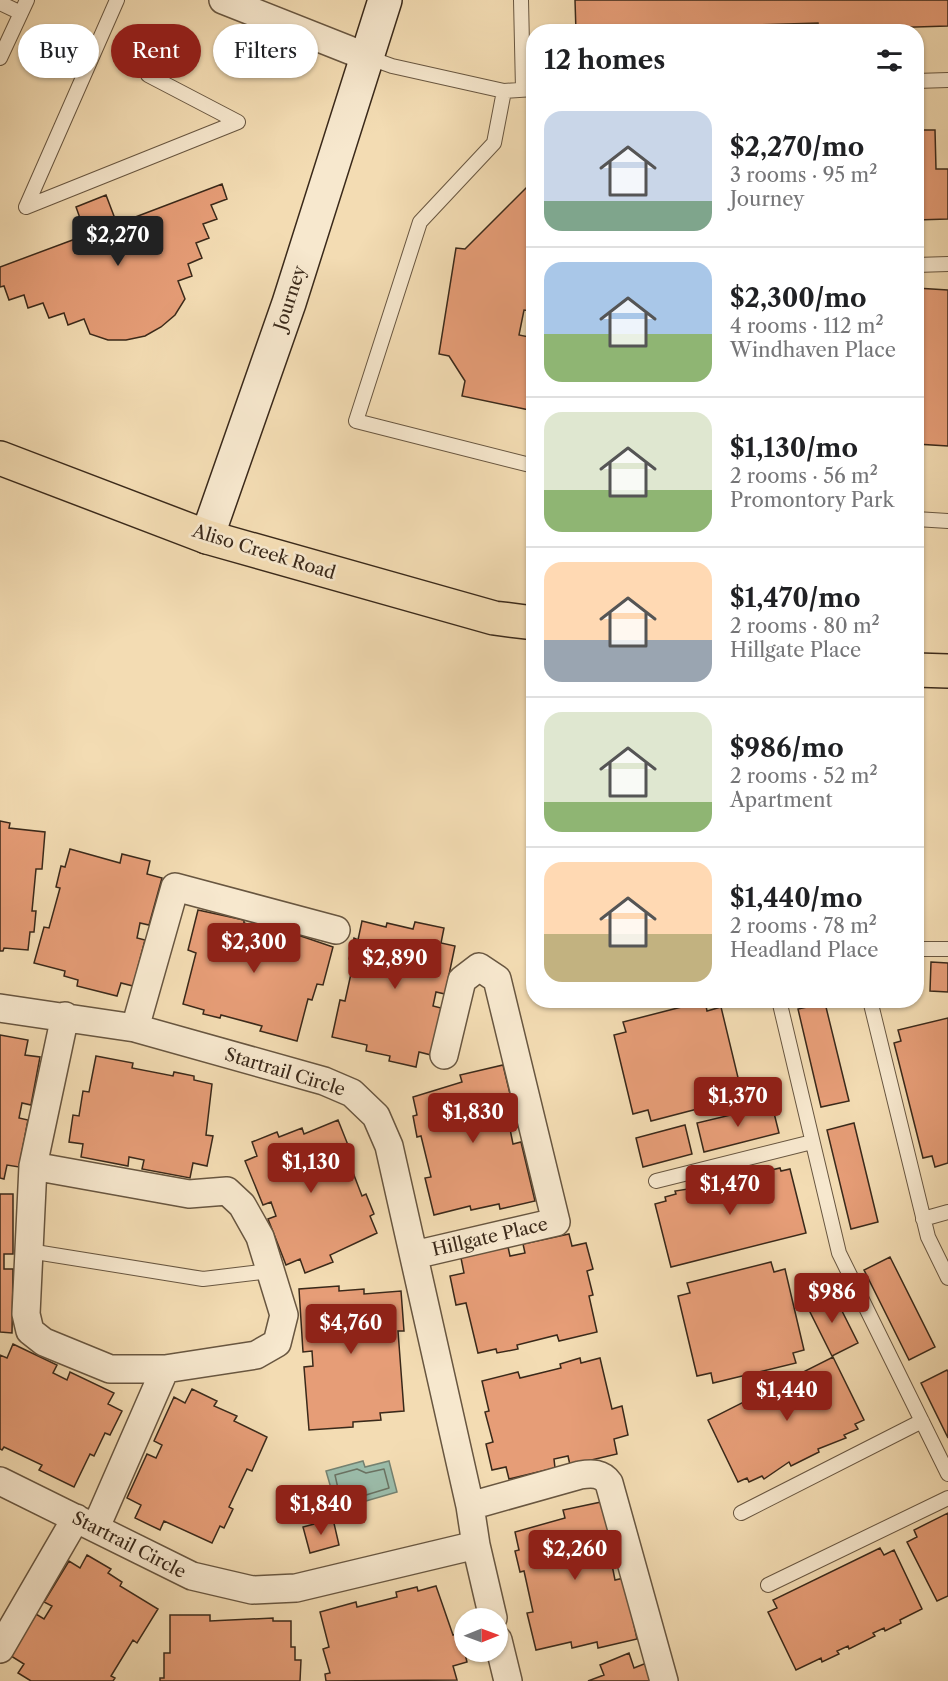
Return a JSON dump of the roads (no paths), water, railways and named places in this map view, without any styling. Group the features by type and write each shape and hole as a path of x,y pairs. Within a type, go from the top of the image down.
{"main road":[{"name":"Aliso Creek Road","path":"0,458 207,537 494,618 526,622"},
{"path":"924,670 948,671"}],"street":[{"path":"223,0 367,57"},
{"name":"Journey","path":"207,537 289,303 385,0"},
{"path":"135,1028 176,886 336,930"},
{"name":"Hillgate Place","path":"414,1255 556,1222 497,979 479,967 462,980 444,1055"},
{"name":"Startrail Circle","path":"0,1008 135,1028 324,1081 352,1093 376,1116 389,1146 491,1608"},
{"path":"33,1166 189,1194 227,1191 242,1205 260,1238 284,1315 277,1343 256,1355 165,1370 110,1369 44,1342 30,1331 26,1314 33,1166 65,1016"},
{"path":"0,1649 86,1522 165,1370"},
{"path":"470,1506 580,1475 598,1474 605,1478 609,1483 664,1681"},
{"name":"Startrail Circle","path":"0,1481 192,1576 252,1590 296,1588 476,1545"},
{"path":"503,1662 508,1681"}],"lane":[{"path":"117,0 26,207 238,122 154,78"},
{"path":"521,0 526,64"},
{"path":"0,3 24,6 0,58"},
{"path":"367,57 392,66 504,91 526,89"},
{"path":"924,81 948,80"},
{"path":"504,91 494,143 420,222 356,421 526,463"},
{"path":"924,265 948,264"},
{"path":"924,520 948,521"},
{"path":"924,949 948,949"},
{"path":"781,1008 839,1253 948,1474"},
{"path":"872,1008 928,1237 948,1278"},
{"path":"656,1181 812,1142"},
{"path":"923,1219 948,1212"},
{"path":"29,1251 202,1279 270,1271"},
{"path":"741,1513 922,1421"},
{"path":"768,1585 948,1498"}],"water":[{"path":"363,1461 365,1467 389,1461 397,1492 359,1503 358,1496 335,1502 326,1471"}]}
